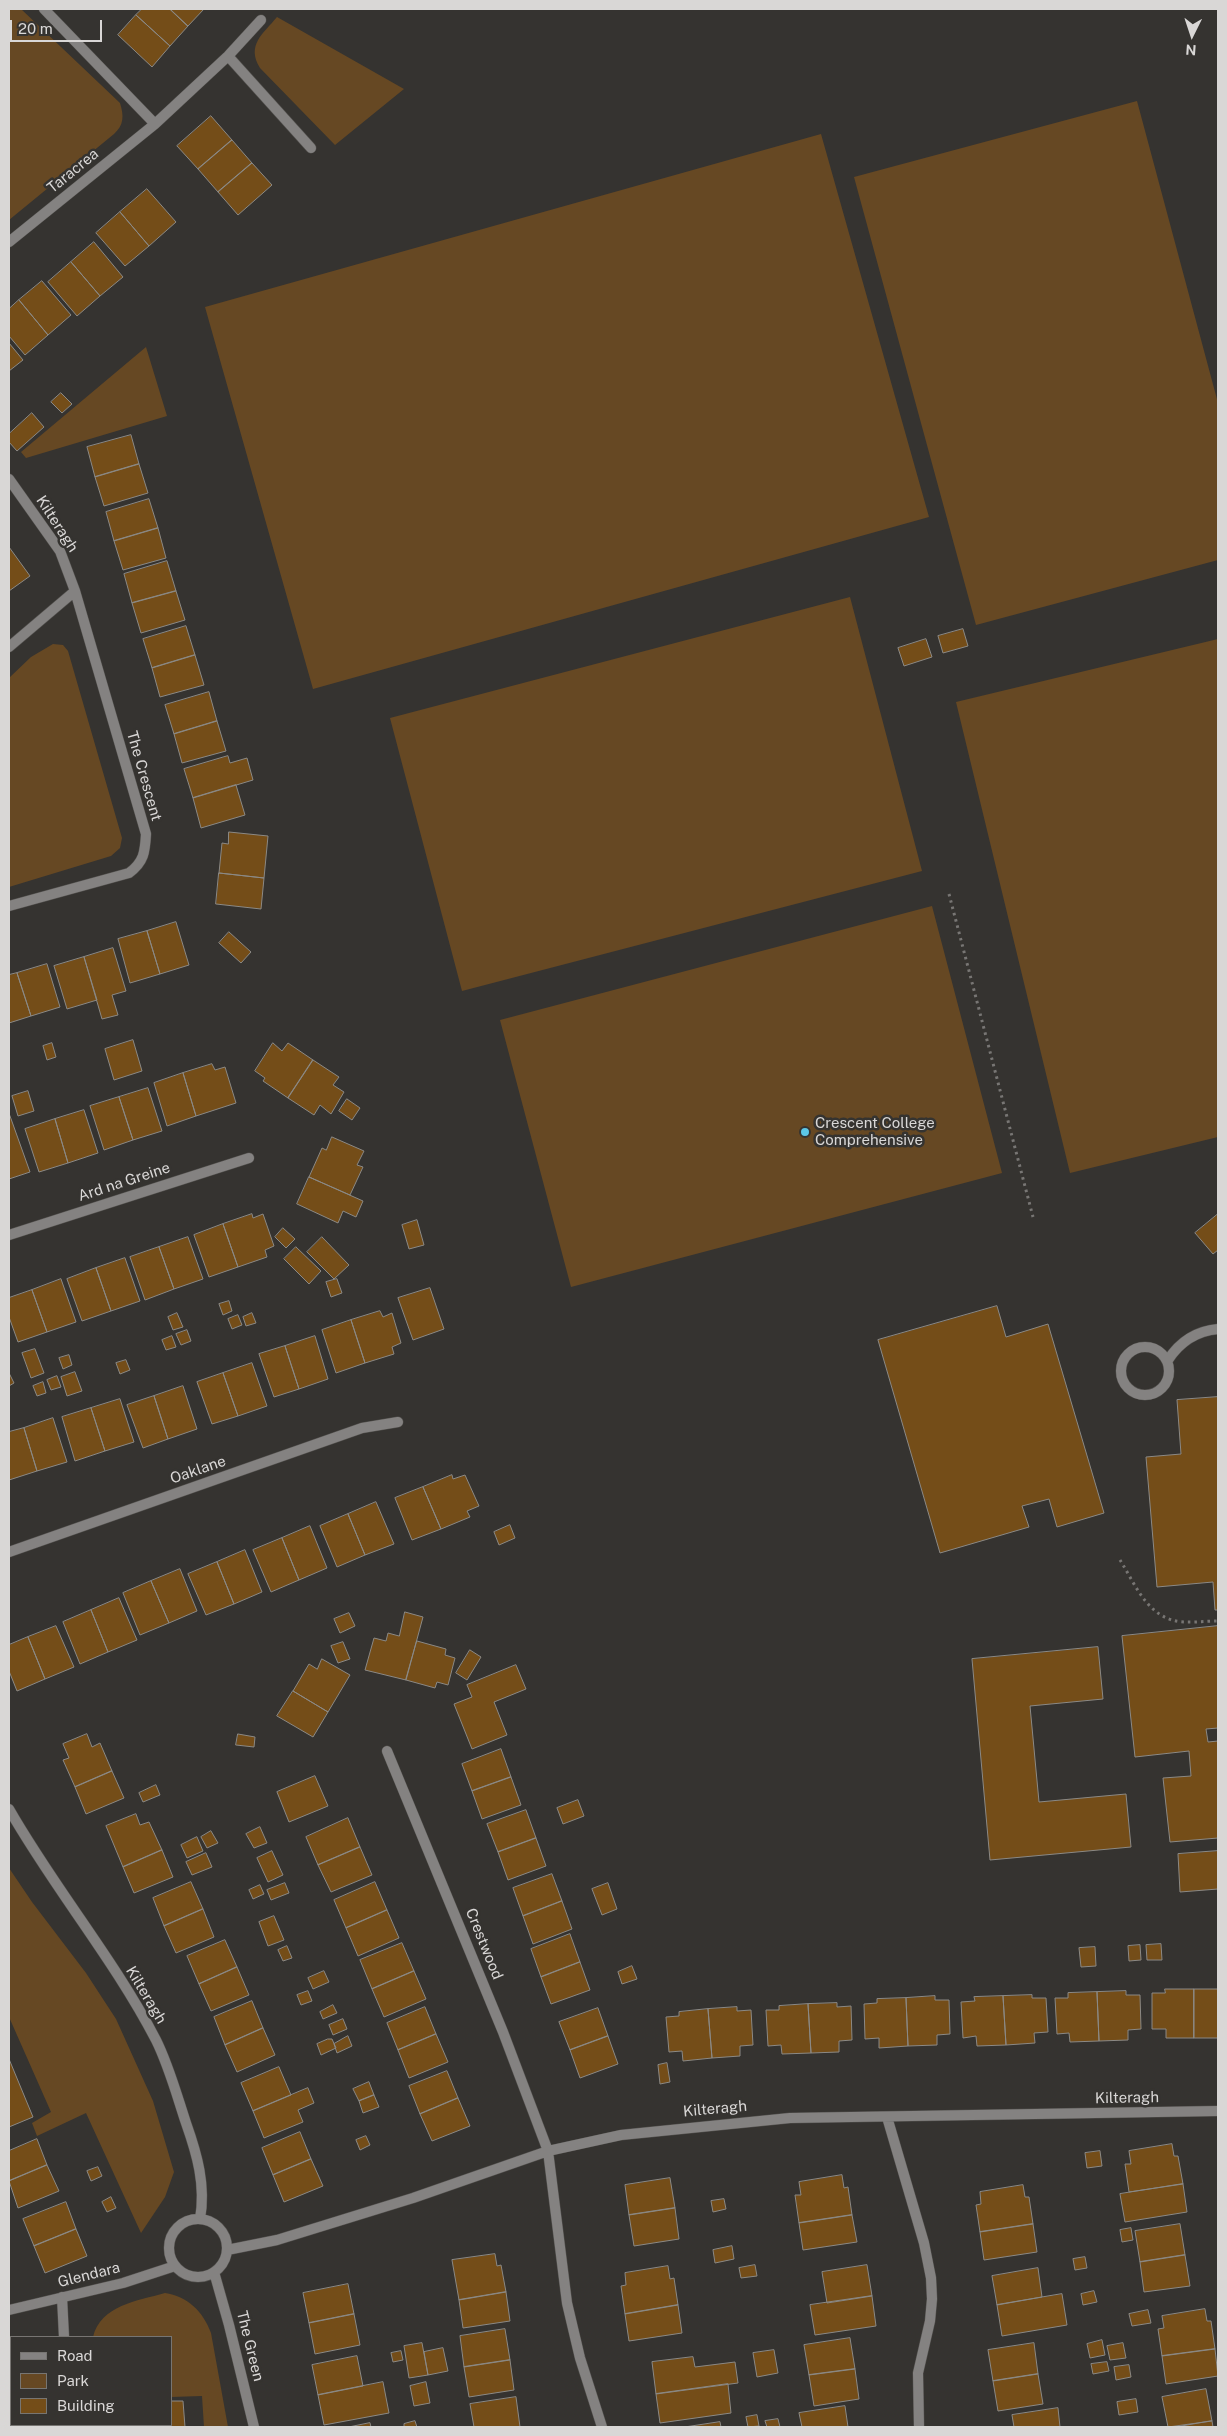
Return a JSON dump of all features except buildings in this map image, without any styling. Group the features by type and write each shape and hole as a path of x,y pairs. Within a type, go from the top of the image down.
{"street":[{"path":"44,9 155,124"},
{"name":"Taracrea","path":"9,242 155,124 228,56 261,20"},
{"path":"228,56 311,148"},
{"name":"Kilteragh","path":"9,479 60,551 75,592"},
{"path":"9,647 75,592"},
{"name":"The Crescent","path":"9,906 129,873 141,864 145,852 146,834 75,592"},
{"name":"Ard na Greine","path":"9,1235 249,1158"},
{"path":"1168,1360 1160,1350 1152,1347 1135,1349 1124,1357 1121,1365 1122,1378 1130,1390 1137,1394 1145,1396 1156,1393 1163,1388 1169,1377 1168,1360 1176,1348 1188,1339 1218,1329"},
{"name":"Oaklane","path":"9,1552 362,1428 398,1422"},
{"name":"Crestwood","path":"387,1751 465,1938 548,2151"},
{"name":"Kilteragh","path":"9,1809 37,1858 84,1925 156,2041 198,2156 202,2188 200,2219"},
{"name":"Kilteragh","path":"227,2250 277,2240 394,2204 548,2151 621,2135 685,2127 790,2118 1218,2111"},
{"path":"887,2117 924,2243 931,2278 930,2320 918,2373 919,2427"},
{"path":"548,2151 566,2300 580,2358 602,2427"},
{"path":"200,2219 209,2221 223,2232 227,2250 225,2259 214,2272 197,2277 189,2275 175,2266 169,2248 175,2230 190,2220 200,2219"},
{"name":"Glendara","path":"9,2310 123,2283 175,2266"},
{"name":"The Green","path":"214,2272 254,2427"},
{"path":"62,2297 64,2336"}],"path":[{"path":"949,894 1033,1217"},
{"path":"1120,1560 1144,1600 1157,1614 1174,1620 1218,1621"}],"green space":[{"path":"9,9 21,9 120,103 122,116 120,127 114,134 9,220"},
{"path":"277,17 404,89 335,145 260,68 256,60 255,53 258,40"},
{"path":"1137,101 1218,403 1218,560 976,625 854,177"},
{"path":"821,134 929,517 313,689 205,307"},
{"path":"146,347 167,416 26,458 21,452"},
{"path":"850,597 922,871 462,991 390,718"},
{"path":"1218,639 1218,1137 1070,1173 956,702"},
{"path":"53,644 63,645 68,651 122,838 120,848 111,856 9,887 9,678 31,657"},
{"path":"932,906 1002,1173 571,1287 500,1020"},
{"path":"9,1868 32,1902 86,1973 116,2019 153,2101 174,2172 165,2197 141,2233 86,2113 37,2136 32,2123 51,2112 9,2017"},
{"path":"165,2293 180,2297 199,2311 211,2333 228,2427 204,2427 202,2396 172,2397 172,2336 93,2336 97,2326 104,2318 112,2311 132,2302"}],"place":[{"name":"Crescent College Comprehensive","path":"805,1132"}]}
